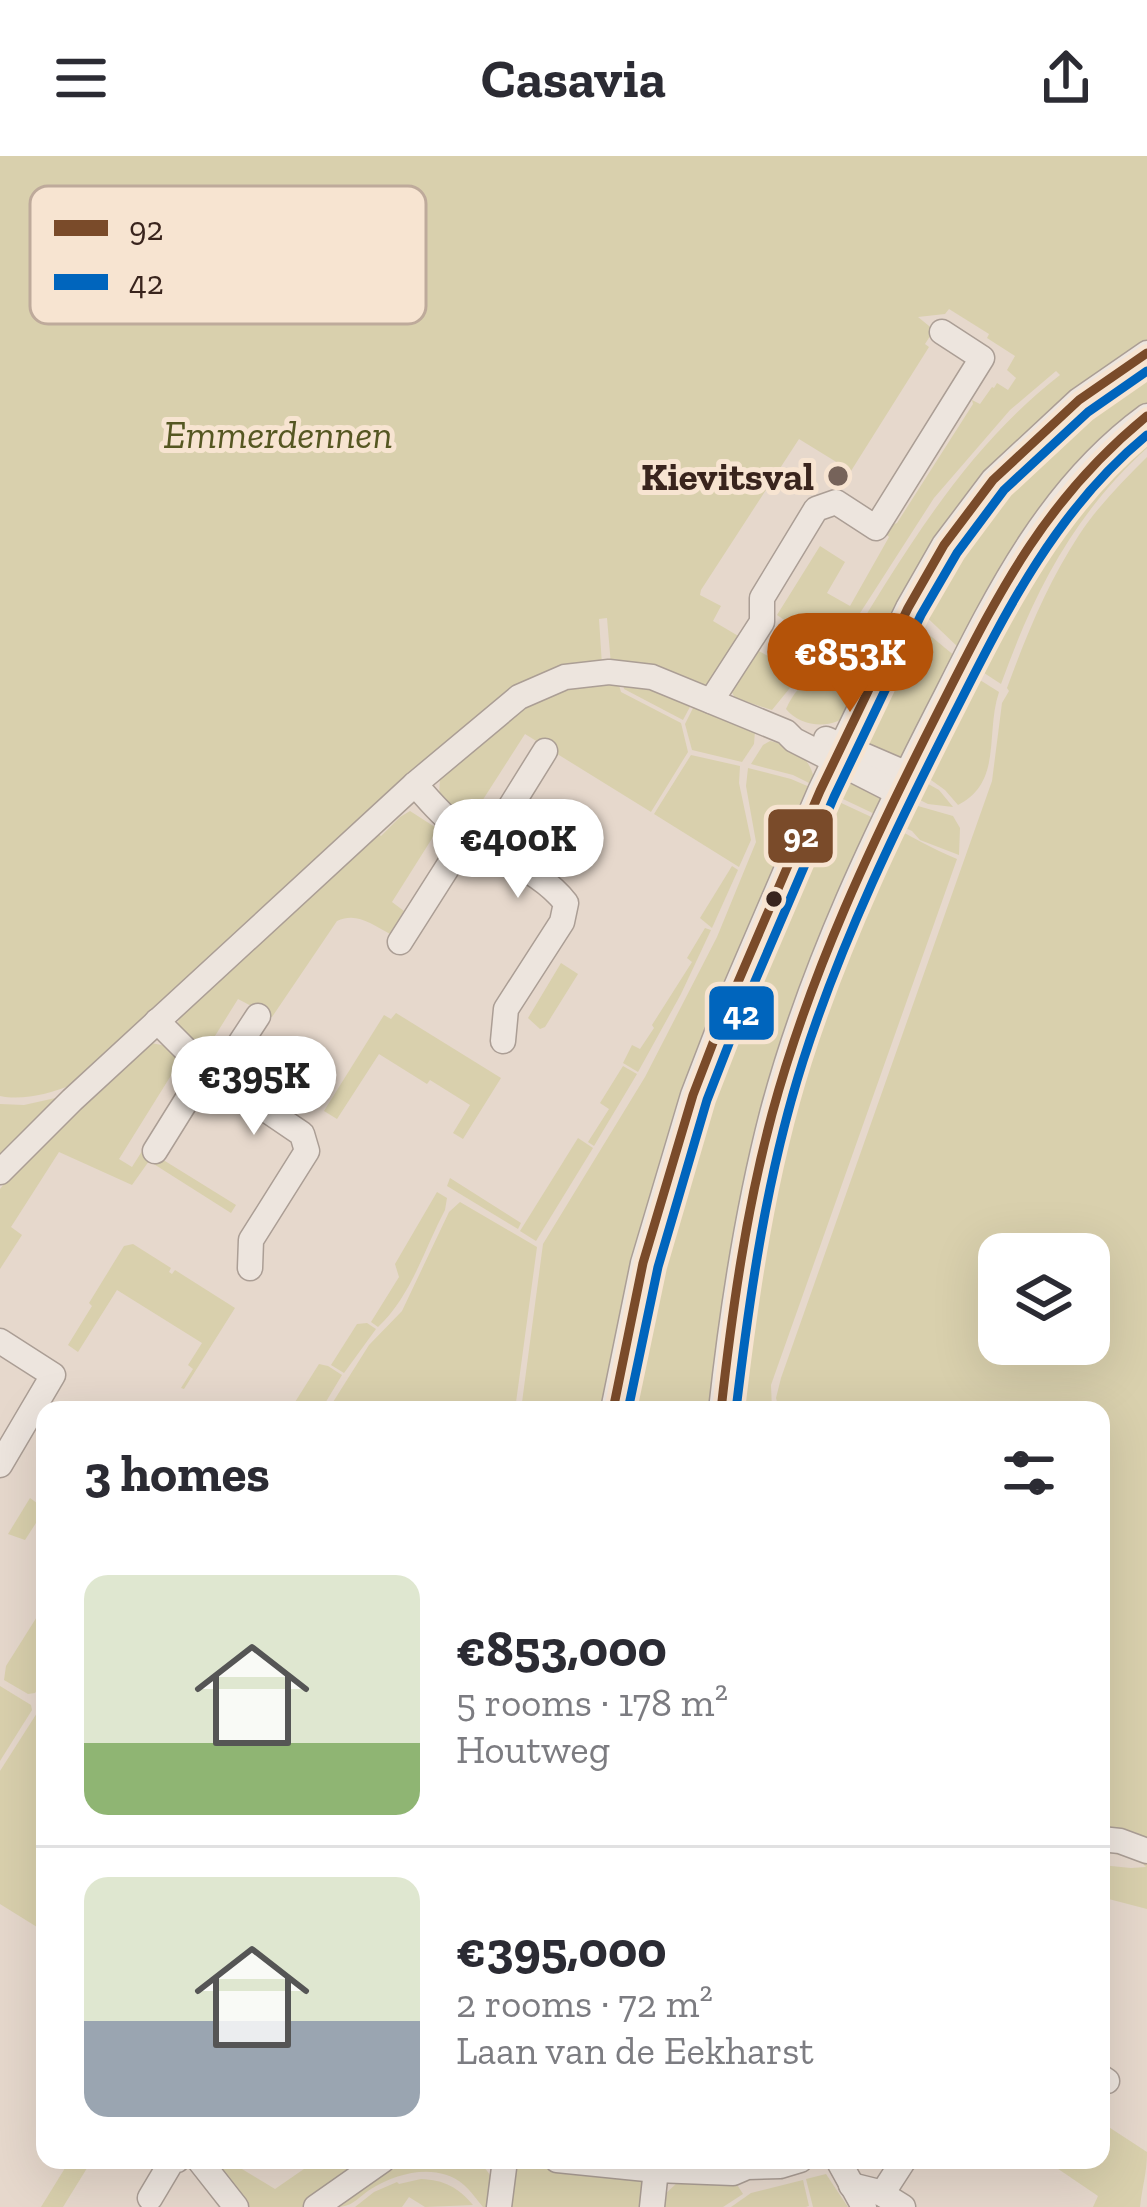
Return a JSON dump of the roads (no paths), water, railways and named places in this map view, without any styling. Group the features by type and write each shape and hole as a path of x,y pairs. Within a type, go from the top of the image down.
{"street":[{"path":"711,701 762,622 762,598 816,509 836,502 876,528 982,358 942,332"},
{"path":"616,1401 643,1264 693,1095 838,753 908,608 965,515 993,480 1079,400 1147,353"},
{"path":"722,1401 738,1279 772,1112 829,946 903,783 1023,552 1094,462 1147,416"},
{"path":"0,1172 416,784 519,698 565,677 609,672 652,677 786,732 800,731 838,753 898,770 903,783"},
{"path":"400,942 545,751"},
{"path":"416,784 441,813 555,889 566,903 562,922 506,1009 503,1041"},
{"path":"155,1150 258,1016"},
{"path":"157,1021 212,1073 302,1134 307,1151 251,1240 250,1268"},
{"path":"0,1341 53,1375 38,1401"},
{"path":"0,1465 36,1404"},
{"path":"1110,1840 1147,1851"},
{"path":"150,2198 167,2169"},
{"path":"206,2169 236,2207"},
{"path":"316,2207 370,2169"},
{"path":"499,2207 504,2169"},
{"path":"652,2207 656,2169"},
{"path":"694,2169 733,2173 736,2169"},
{"path":"847,2169 875,2198 897,2169"}],"place":[{"name":"Kievitsval","path":"838,476"}],"park label":[{"name":"Emmerdennen","path":"278,434"}]}
